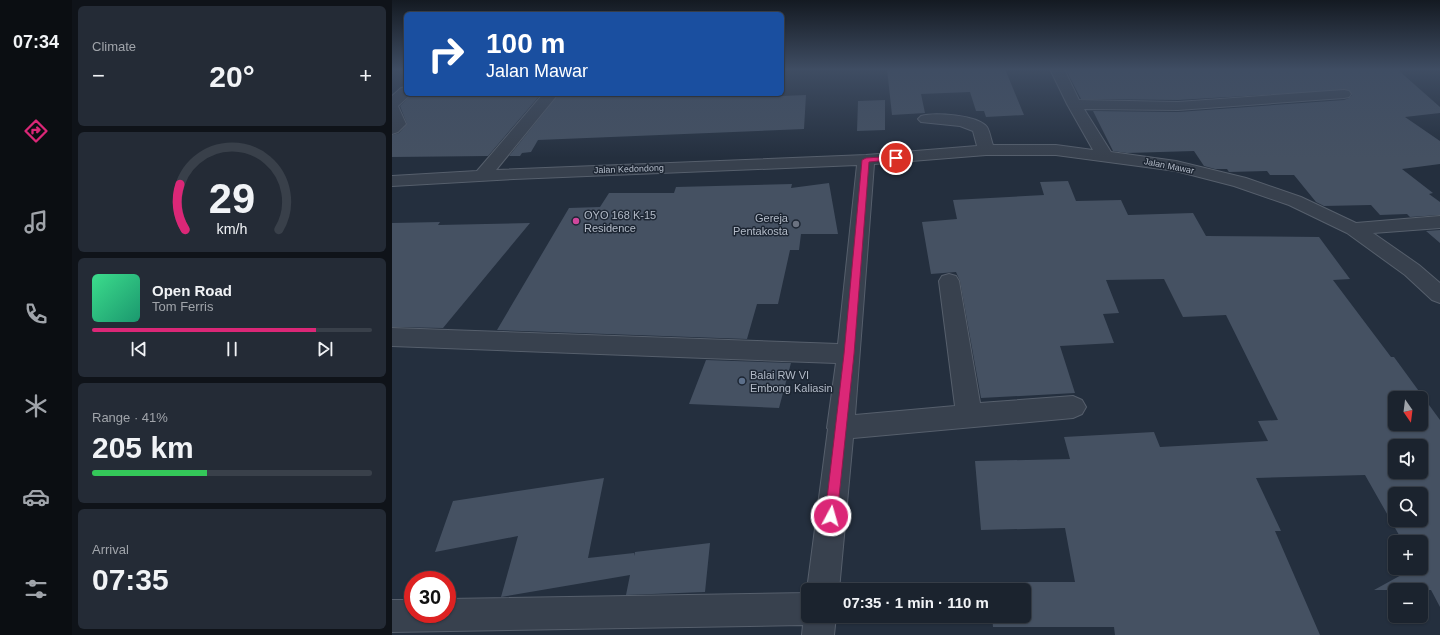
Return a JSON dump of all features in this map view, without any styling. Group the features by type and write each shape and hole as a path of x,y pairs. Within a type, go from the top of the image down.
{"street":[{"path":"483,175 546,99"},
{"path":"1072,99 1104,155"},
{"path":"1074,104 1178,106 1280,99"},
{"path":"392,108 398,124 392,129"},
{"path":"926,119 961,120 970,122 980,129 986,150"},
{"name":"Jalan Mawar","path":"866,160 986,150 1056,150 1104,155 1176,166 1240,182 1295,201 1354,229 1412,270 1440,295"},
{"path":"824,583 849,354 866,160"},
{"name":"Jalan Kedondong","path":"392,181 483,175 866,160"},
{"path":"1354,229 1440,222"},
{"path":"949,281 969,415"},
{"path":"392,338 849,354"},
{"path":"840,428 969,415 1073,407"},
{"path":"392,616 801,609"},
{"path":"818,635 819,623"}],"building":[{"path":"407,99 537,99 488,156 392,157 392,135 399,133 407,124 400,106"},
{"path":"555,99 806,99 804,129 538,140 531,152 522,153 520,156 509,156"},
{"path":"890,99 922,99 925,113 892,115"},
{"path":"972,99 1017,99 1024,115 986,117 984,111 976,111"},
{"path":"1081,99 1201,99 1178,100"},
{"path":"1347,99 1431,99 1440,107 1440,113 1405,117 1440,141 1440,164 1402,169 1433,193 1429,194 1440,202 1440,215 1410,217 1407,214 1380,215 1371,205 1324,206 1316,202 1294,175 1270,175 1267,171 1229,172 1227,169 1215,169 1204,166 1194,151 1127,153 1113,151 1093,111 1178,112"},
{"path":"885,100 885,130 857,131 858,101"},
{"path":"1068,181 1076,201 1121,200 1128,215 1193,213 1206,236 1319,237 1350,279 1333,280 1391,357 1394,357 1419,391 1388,391 1388,431 1428,431 1428,404 1440,420 1440,607 1431,590 1428,590 1428,583 1388,583 1388,590 1374,590 1401,575 1428,575 1428,535 1399,535 1394,527 1428,527 1428,487 1388,487 1388,516 1365,475 1256,478 1281,531 1275,531 1320,635 1115,635 1114,627 993,627 993,623 1031,623 1031,583 990,582 1075,582 1065,528 981,530 975,461 1070,459 1064,437 1154,432 1160,447 1268,441 1258,421 1278,420 1226,315 1183,317 1164,279 1106,280 1119,313 1103,314 1114,343 1060,346 1075,393 981,398 960,281 956,272 931,274 922,222 957,219 953,200 1044,195 1040,182"},
{"path":"829,183 838,234 801,234 799,250 790,250 778,304 757,304 747,339 497,330 569,208 600,207 609,193 674,193 676,187 792,184 791,188"},
{"path":"440,222 438,225 530,223 443,328 392,327 392,223"},
{"path":"1440,230 1440,243 1426,231"},
{"name":"Balai RW VI Embong Kaliasin","path":"706,360 791,363 779,408 689,404"},
{"path":"604,478 588,558 634,553 634,556 635,552 710,543 705,592 626,595 630,575 501,597 518,536 435,552 453,501"}],"place":[{"name":"OYO 168 K-15 Residence","path":"576,221"},
{"name":"Gereja Pentakosta","path":"796,224"},
{"name":"Balai RW VI Embong Kaliasin","path":"742,381"}],"route":[{"path":"831,516 849,354 866,160 896,158"}]}
